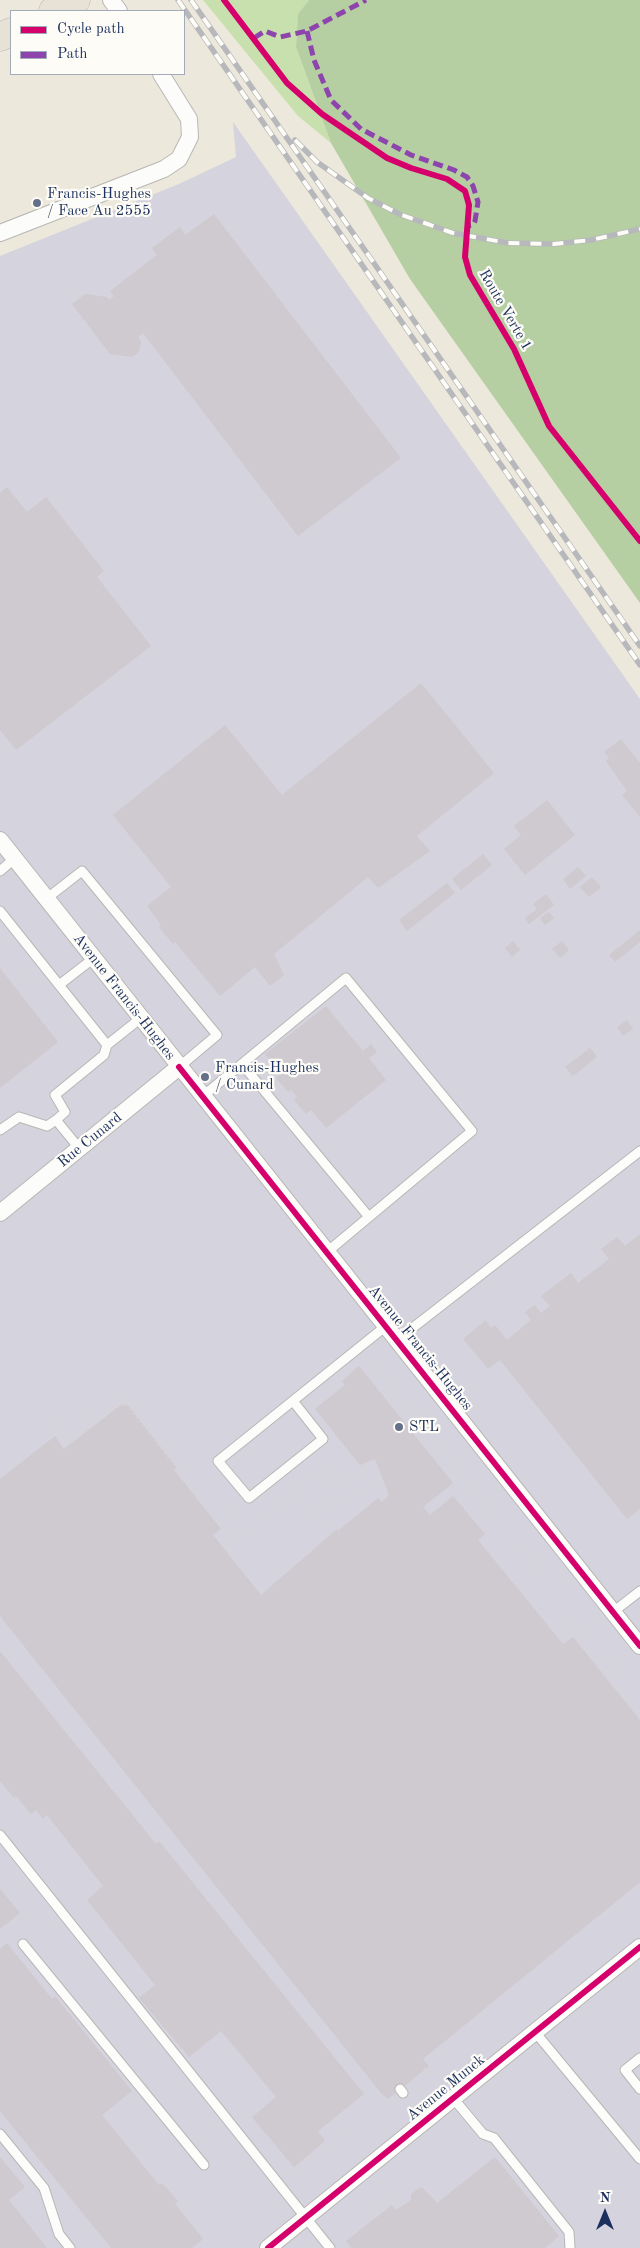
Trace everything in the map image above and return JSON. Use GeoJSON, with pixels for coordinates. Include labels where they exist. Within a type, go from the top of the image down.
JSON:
{"type":"FeatureCollection","features":[{"type":"Feature","properties":{"kind":"highway"},"geometry":{"type":"LineString","coordinates":[[55,10],[76,0]]}},
{"type":"Feature","properties":{"kind":"street"},"geometry":{"type":"LineString","coordinates":[[0,233],[162,170],[179,159],[186,149],[190,137],[189,119],[162,75]]}},
{"type":"Feature","properties":{"kind":"street","name":"Avenue Francis-Hughes"},"geometry":{"type":"LineString","coordinates":[[0,840],[179,1068],[398,1340],[613,1612],[635,1650]]}},
{"type":"Feature","properties":{"kind":"street","name":"Rue Cunard"},"geometry":{"type":"LineString","coordinates":[[1,1211],[179,1068]]}},
{"type":"Feature","properties":{"kind":"street","name":"Avenue Munck"},"geometry":{"type":"LineString","coordinates":[[268,2248],[640,1947]]}},
{"type":"Feature","properties":{"kind":"lane"},"geometry":{"type":"LineString","coordinates":[[0,871],[14,859]]}},
{"type":"Feature","properties":{"kind":"lane"},"geometry":{"type":"LineString","coordinates":[[46,898],[82,871],[217,1035],[179,1068]]}},
{"type":"Feature","properties":{"kind":"lane"},"geometry":{"type":"LineString","coordinates":[[0,911],[107,1045]]}},
{"type":"Feature","properties":{"kind":"lane"},"geometry":{"type":"LineString","coordinates":[[59,985],[94,958]]}},
{"type":"Feature","properties":{"kind":"lane"},"geometry":{"type":"LineString","coordinates":[[203,1096],[346,978],[472,1131],[327,1252]]}},
{"type":"Feature","properties":{"kind":"lane"},"geometry":{"type":"LineString","coordinates":[[0,1130],[19,1117],[47,1126],[56,1120],[65,1112],[55,1095],[104,1055],[107,1045],[141,1018]]}},
{"type":"Feature","properties":{"kind":"lane"},"geometry":{"type":"LineString","coordinates":[[242,1064],[369,1216]]}},
{"type":"Feature","properties":{"kind":"lane"},"geometry":{"type":"LineString","coordinates":[[56,1120],[79,1148]]}},
{"type":"Feature","properties":{"kind":"lane"},"geometry":{"type":"LineString","coordinates":[[398,1340],[640,1151]]}},
{"type":"Feature","properties":{"kind":"lane"},"geometry":{"type":"LineString","coordinates":[[293,1401],[323,1439],[249,1498],[218,1461],[386,1326]]}},
{"type":"Feature","properties":{"kind":"lane"},"geometry":{"type":"LineString","coordinates":[[613,1612],[640,1591]]}},
{"type":"Feature","properties":{"kind":"lane"},"geometry":{"type":"LineString","coordinates":[[0,1835],[330,2248]]}},
{"type":"Feature","properties":{"kind":"lane"},"geometry":{"type":"LineString","coordinates":[[23,1944],[204,2165]]}},
{"type":"Feature","properties":{"kind":"lane"},"geometry":{"type":"LineString","coordinates":[[535,2032],[640,2159]]}},
{"type":"Feature","properties":{"kind":"lane"},"geometry":{"type":"LineString","coordinates":[[640,2058],[625,2070],[640,2089]]}},
{"type":"Feature","properties":{"kind":"lane"},"geometry":{"type":"LineString","coordinates":[[453,2098],[483,2134],[494,2138],[569,2232],[570,2248]]}},
{"type":"Feature","properties":{"kind":"lane"},"geometry":{"type":"LineString","coordinates":[[0,2134],[44,2188],[59,2234],[70,2248]]}},
{"type":"Feature","properties":{"kind":"path"},"geometry":{"type":"LineString","coordinates":[[67,289],[76,301]]}},
{"type":"Feature","properties":{"kind":"path"},"geometry":{"type":"LineString","coordinates":[[12,984],[34,969]]}},
{"type":"Feature","properties":{"kind":"path"},"geometry":{"type":"LineString","coordinates":[[274,1085],[277,1082],[288,1097]]}},
{"type":"Feature","properties":{"kind":"path"},"geometry":{"type":"LineString","coordinates":[[284,1100],[294,1093]]}},
{"type":"Feature","properties":{"kind":"path"},"geometry":{"type":"LineString","coordinates":[[359,1364],[364,1359],[377,1368],[501,1524]]}},
{"type":"Feature","properties":{"kind":"path"},"geometry":{"type":"LineString","coordinates":[[64,1448],[130,1394]]}},
{"type":"Feature","properties":{"kind":"path"},"geometry":{"type":"LineString","coordinates":[[123,1400],[233,1540]]}},
{"type":"Feature","properties":{"kind":"path"},"geometry":{"type":"LineString","coordinates":[[405,1422],[432,1407]]}},
{"type":"Feature","properties":{"kind":"path"},"geometry":{"type":"LineString","coordinates":[[84,1411],[94,1423]]}},
{"type":"Feature","properties":{"kind":"path"},"geometry":{"type":"LineString","coordinates":[[48,1417],[68,1444]]}},
{"type":"Feature","properties":{"kind":"path"},"geometry":{"type":"LineString","coordinates":[[331,1432],[362,1473],[365,1472],[371,1491],[329,1505],[324,1486],[362,1473]]}},
{"type":"Feature","properties":{"kind":"path"},"geometry":{"type":"LineString","coordinates":[[160,1446],[168,1440]]}},
{"type":"Feature","properties":{"kind":"path"},"geometry":{"type":"LineString","coordinates":[[224,1548],[346,1451]]}},
{"type":"Feature","properties":{"kind":"path"},"geometry":{"type":"LineString","coordinates":[[359,1468],[376,1462]]}},
{"type":"Feature","properties":{"kind":"path"},"geometry":{"type":"LineString","coordinates":[[322,1470],[333,1483]]}},
{"type":"Feature","properties":{"kind":"path"},"geometry":{"type":"LineString","coordinates":[[295,1492],[330,1535]]}},
{"type":"Feature","properties":{"kind":"path"},"geometry":{"type":"LineString","coordinates":[[307,1507],[328,1501]]}},
{"type":"Feature","properties":{"kind":"path"},"geometry":{"type":"LineString","coordinates":[[221,1525],[234,1514],[241,1503]]}},
{"type":"Feature","properties":{"kind":"path"},"geometry":{"type":"LineString","coordinates":[[518,1543],[547,1579]]}},
{"type":"Feature","properties":{"kind":"path"},"geometry":{"type":"LineString","coordinates":[[553,1605],[605,1673],[634,1707],[640,1710]]}},
{"type":"Feature","properties":{"kind":"path"},"geometry":{"type":"LineString","coordinates":[[578,1622],[586,1631],[582,1642]]}},
{"type":"Feature","properties":{"kind":"path"},"geometry":{"type":"LineString","coordinates":[[605,1673],[635,1650]]}},
{"type":"Feature","properties":{"kind":"path"},"geometry":{"type":"LineString","coordinates":[[424,2069],[428,2074]]}},
{"type":"Feature","properties":{"kind":"path"},"geometry":{"type":"LineString","coordinates":[[296,2169],[354,2123]]}},
{"type":"Feature","properties":{"kind":"path"},"geometry":{"type":"LineString","coordinates":[[374,2218],[369,2212],[397,2191]]}},
{"type":"Feature","properties":{"kind":"shaded area"},"geometry":{"type":"Polygon","coordinates":[[[233,122],[640,699],[640,2248],[0,2248],[0,256],[179,184],[236,157],[233,122]]]}},
{"type":"Feature","properties":{"kind":"green space"},"geometry":{"type":"Polygon","coordinates":[[[203,0],[309,0],[298,14],[296,47],[331,143],[298,116],[203,0]]]}},
{"type":"Feature","properties":{"kind":"green space"},"geometry":{"type":"Polygon","coordinates":[[[309,0],[640,0],[640,603],[410,279],[331,143],[296,47],[298,14],[309,0]]]}},
{"type":"Feature","properties":{"kind":"building"},"geometry":{"type":"Polygon","coordinates":[[[214,214],[401,458],[298,536],[143,333],[138,337],[141,341],[139,352],[132,357],[110,354],[72,304],[85,294],[107,297],[109,300],[114,296],[110,291],[157,255],[152,248],[180,227],[185,235],[214,214]]]}},
{"type":"Feature","properties":{"kind":"building"},"geometry":{"type":"Polygon","coordinates":[[[7,487],[27,512],[46,497],[104,571],[97,577],[151,646],[16,750],[0,730],[0,493],[7,487]]]}},
{"type":"Feature","properties":{"kind":"building"},"geometry":{"type":"Polygon","coordinates":[[[421,683],[494,773],[417,836],[430,851],[378,888],[368,877],[274,954],[284,975],[270,986],[255,967],[220,996],[175,942],[173,944],[159,927],[161,925],[147,906],[171,887],[113,815],[225,725],[282,795],[421,683]]]}},
{"type":"Feature","properties":{"kind":"building"},"geometry":{"type":"Polygon","coordinates":[[[621,739],[640,763],[640,817],[622,795],[627,791],[606,761],[609,758],[604,752],[621,739]]]}},
{"type":"Feature","properties":{"kind":"building"},"geometry":{"type":"Polygon","coordinates":[[[547,800],[575,835],[525,875],[504,849],[521,835],[514,826],[547,800]]]}},
{"type":"Feature","properties":{"kind":"building"},"geometry":{"type":"Polygon","coordinates":[[[483,854],[492,865],[461,890],[452,879],[483,854]]]}},
{"type":"Feature","properties":{"kind":"building"},"geometry":{"type":"Polygon","coordinates":[[[578,867],[586,876],[570,889],[563,879],[578,867]]]}},
{"type":"Feature","properties":{"kind":"building"},"geometry":{"type":"Polygon","coordinates":[[[592,877],[601,887],[589,897],[580,887],[592,877]]]}},
{"type":"Feature","properties":{"kind":"building"},"geometry":{"type":"Polygon","coordinates":[[[447,883],[455,893],[407,931],[399,920],[447,883]]]}},
{"type":"Feature","properties":{"kind":"building"},"geometry":{"type":"Polygon","coordinates":[[[546,894],[554,905],[529,924],[525,918],[537,909],[533,904],[546,894]]]}},
{"type":"Feature","properties":{"kind":"building"},"geometry":{"type":"Polygon","coordinates":[[[549,912],[554,918],[545,925],[540,918],[549,912]]]}},
{"type":"Feature","properties":{"kind":"building"},"geometry":{"type":"Polygon","coordinates":[[[640,930],[640,942],[615,962],[609,955],[640,930]]]}},
{"type":"Feature","properties":{"kind":"building"},"geometry":{"type":"Polygon","coordinates":[[[513,941],[520,950],[512,957],[505,948],[513,941]]]}},
{"type":"Feature","properties":{"kind":"building"},"geometry":{"type":"Polygon","coordinates":[[[562,941],[569,950],[560,958],[552,949],[562,941]]]}},
{"type":"Feature","properties":{"kind":"building"},"geometry":{"type":"Polygon","coordinates":[[[0,968],[58,1042],[0,1088],[0,968]]]}},
{"type":"Feature","properties":{"kind":"building"},"geometry":{"type":"Polygon","coordinates":[[[326,1006],[363,1051],[371,1044],[377,1052],[369,1058],[386,1080],[326,1128],[311,1110],[306,1114],[294,1100],[297,1097],[291,1090],[288,1092],[276,1078],[281,1074],[265,1054],[326,1006]]]}},
{"type":"Feature","properties":{"kind":"building"},"geometry":{"type":"Polygon","coordinates":[[[627,1020],[633,1029],[623,1036],[617,1027],[627,1020]]]}},
{"type":"Feature","properties":{"kind":"building"},"geometry":{"type":"Polygon","coordinates":[[[590,1048],[597,1057],[573,1076],[565,1067],[590,1048]]]}},
{"type":"Feature","properties":{"kind":"building"},"geometry":{"type":"Polygon","coordinates":[[[640,1234],[640,1509],[627,1519],[500,1360],[488,1369],[463,1339],[486,1320],[491,1328],[495,1325],[507,1340],[531,1320],[525,1312],[535,1305],[541,1313],[550,1306],[541,1296],[571,1273],[578,1283],[609,1259],[601,1249],[617,1237],[625,1246],[640,1234]]]}},
{"type":"Feature","properties":{"kind":"building"},"geometry":{"type":"Polygon","coordinates":[[[359,1366],[453,1483],[423,1507],[430,1515],[453,1496],[485,1534],[478,1540],[563,1644],[573,1637],[640,1720],[640,1882],[423,2059],[429,2066],[388,2099],[381,2093],[0,1616],[0,1479],[55,1436],[64,1449],[122,1404],[123,1406],[127,1404],[177,1468],[174,1470],[221,1529],[213,1535],[261,1595],[337,1529],[338,1531],[378,1498],[382,1502],[389,1495],[375,1459],[360,1465],[315,1409],[345,1385],[342,1381],[359,1366]]]}},
{"type":"Feature","properties":{"kind":"building"},"geometry":{"type":"Polygon","coordinates":[[[0,1651],[156,1844],[159,1841],[364,2094],[318,2131],[325,2141],[294,2167],[252,2117],[276,2097],[221,2031],[189,2057],[139,1998],[155,1985],[87,1900],[103,1886],[47,1815],[43,1819],[36,1810],[31,1814],[0,1781],[0,1651]]]}},
{"type":"Feature","properties":{"kind":"building"},"geometry":{"type":"Polygon","coordinates":[[[0,1889],[20,1913],[0,1929],[0,1889]]]}},
{"type":"Feature","properties":{"kind":"building"},"geometry":{"type":"Polygon","coordinates":[[[7,1943],[52,1999],[55,1996],[132,2091],[102,2115],[159,2185],[162,2183],[178,2201],[175,2204],[203,2239],[192,2248],[111,2248],[0,2111],[0,1949],[7,1943]]]}},
{"type":"Feature","properties":{"kind":"building"},"geometry":{"type":"Polygon","coordinates":[[[0,2157],[25,2187],[9,2200],[47,2248],[0,2248],[0,2157]]]}},
{"type":"Feature","properties":{"kind":"building"},"geometry":{"type":"Polygon","coordinates":[[[495,2157],[559,2236],[545,2248],[352,2248],[346,2241],[392,2205],[396,2210],[411,2200],[411,2194],[419,2188],[423,2188],[437,2203],[495,2157]]]}},
{"type":"Feature","properties":{"kind":"railway"},"geometry":{"type":"LineString","coordinates":[[178,0],[185,10]]}},
{"type":"Feature","properties":{"kind":"railway"},"geometry":{"type":"LineString","coordinates":[[191,0],[640,646]]}},
{"type":"Feature","properties":{"kind":"railway"},"geometry":{"type":"LineString","coordinates":[[185,10],[640,665]]}},
{"type":"Feature","properties":{"kind":"railway"},"geometry":{"type":"LineString","coordinates":[[295,140],[317,162],[368,198],[399,214],[453,233],[508,243],[554,244],[591,240],[640,229]]}},
{"type":"Feature","properties":{"kind":"marked path"},"geometry":{"type":"LineString","coordinates":[[254,38],[265,31],[280,37],[307,31],[366,0]]}},
{"type":"Feature","properties":{"kind":"marked path"},"geometry":{"type":"LineString","coordinates":[[307,31],[314,60],[331,100],[361,129],[411,155],[454,170],[467,177],[473,186],[478,202],[475,221],[473,225],[467,226]]}},
{"type":"Feature","properties":{"kind":"cycle path","name":"Route Verte 1"},"geometry":{"type":"LineString","coordinates":[[224,0],[287,83],[322,114],[387,158],[411,168],[447,179],[465,191],[469,205],[465,257],[470,275],[514,349],[549,426],[640,541]]}},
{"type":"Feature","properties":{"kind":"cycle path"},"geometry":{"type":"LineString","coordinates":[[179,1067],[640,1646]]}},
{"type":"Feature","properties":{"kind":"cycle path"},"geometry":{"type":"LineString","coordinates":[[268,2248],[640,1947]]}},
{"type":"Feature","properties":{"kind":"place","name":"Francis-Hughes / Face Au 2555"},"geometry":{"type":"Point","coordinates":[37,203]}},
{"type":"Feature","properties":{"kind":"place","name":"Francis-Hughes / Cunard"},"geometry":{"type":"Point","coordinates":[205,1077]}},
{"type":"Feature","properties":{"kind":"place","name":"STL"},"geometry":{"type":"Point","coordinates":[399,1427]}}]}
